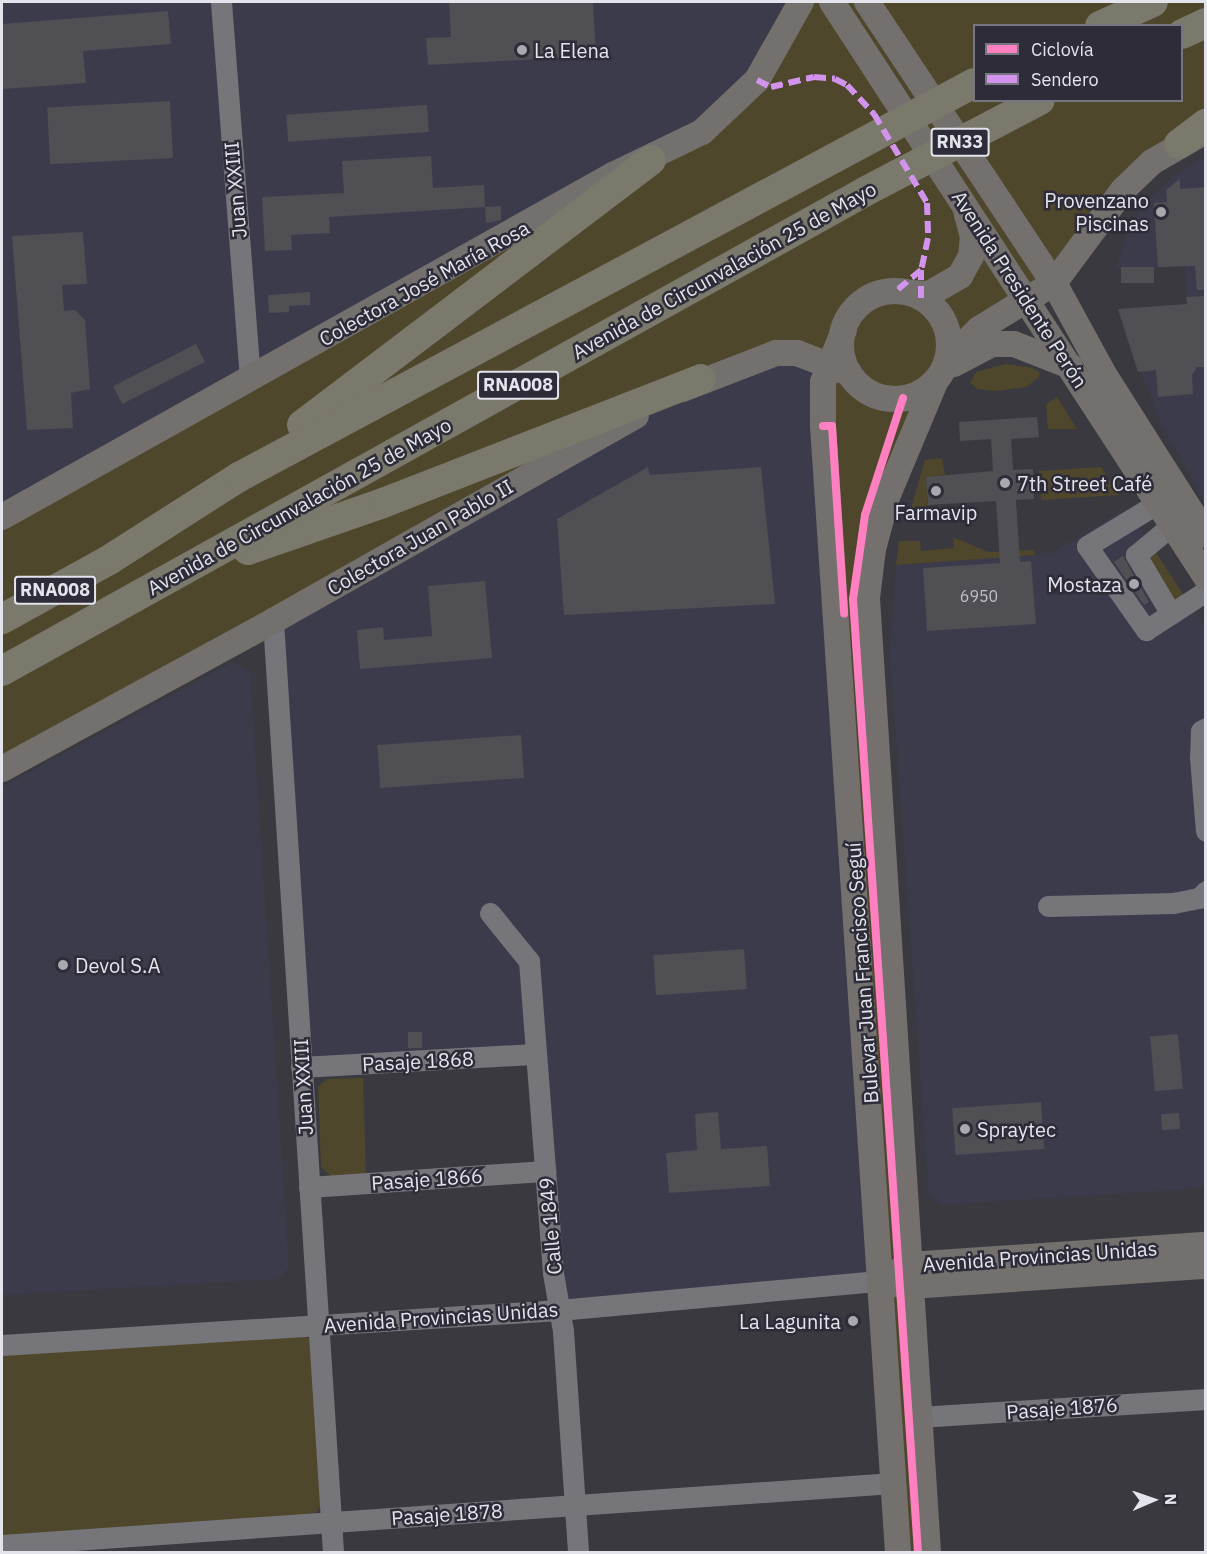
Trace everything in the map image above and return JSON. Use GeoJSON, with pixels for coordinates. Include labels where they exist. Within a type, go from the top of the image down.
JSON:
{"type":"FeatureCollection","features":[{"type":"Feature","properties":{"kind":"highway"},"geometry":{"type":"LineString","coordinates":[[1104,24],[1153,2]]}},
{"type":"Feature","properties":{"kind":"highway"},"geometry":{"type":"LineString","coordinates":[[1183,34],[1206,23]]}},
{"type":"Feature","properties":{"kind":"highway","name":"RNA008"},"geometry":{"type":"LineString","coordinates":[[2,619],[109,560],[239,477],[851,147],[973,84]]}},
{"type":"Feature","properties":{"kind":"highway","name":"Avenida de Circunvalación 25 de Mayo"},"geometry":{"type":"LineString","coordinates":[[2,670],[866,190],[1028,106]]}},
{"type":"Feature","properties":{"kind":"highway"},"geometry":{"type":"LineString","coordinates":[[1179,144],[1206,124]]}},
{"type":"Feature","properties":{"kind":"highway"},"geometry":{"type":"LineString","coordinates":[[239,477],[651,160]]}},
{"type":"Feature","properties":{"kind":"highway","name":"RNA008"},"geometry":{"type":"LineString","coordinates":[[168,578],[383,503],[701,380]]}},
{"type":"Feature","properties":{"kind":"main road","name":"Colectora José María Rosa"},"geometry":{"type":"LineString","coordinates":[[2,517],[613,175],[651,160],[702,132],[733,106],[757,80],[801,2]]}},
{"type":"Feature","properties":{"kind":"main road","name":"Avenida Presidente Perón"},"geometry":{"type":"LineString","coordinates":[[832,2],[1028,300],[1206,577]]}},
{"type":"Feature","properties":{"kind":"main road","name":"Avenida Presidente Perón"},"geometry":{"type":"LineString","coordinates":[[867,2],[1054,283],[1105,375],[1206,534]]}},
{"type":"Feature","properties":{"kind":"main road"},"geometry":{"type":"LineString","coordinates":[[838,368],[867,391],[891,399],[915,395],[942,371],[979,329],[1054,283],[1078,255],[1123,190],[1179,144],[1206,131]]}},
{"type":"Feature","properties":{"kind":"main road"},"geometry":{"type":"LineString","coordinates":[[910,293],[929,294],[960,276],[971,256],[974,237],[963,202]]}},
{"type":"Feature","properties":{"kind":"main road","name":"Bulevar Juan Francisco Seguí"},"geometry":{"type":"LineString","coordinates":[[897,1552],[823,426],[823,381],[838,368],[844,330],[854,312],[869,298],[889,292],[910,293]]}},
{"type":"Feature","properties":{"kind":"main road"},"geometry":{"type":"LineString","coordinates":[[910,293],[931,305],[945,324],[942,371]]}},
{"type":"Feature","properties":{"kind":"main road"},"geometry":{"type":"LineString","coordinates":[[942,371],[992,344],[1032,349],[1070,366]]}},
{"type":"Feature","properties":{"kind":"main road","name":"Colectora Juan Pablo II"},"geometry":{"type":"LineString","coordinates":[[2,769],[273,621],[701,380],[776,353],[797,353],[838,368]]}},
{"type":"Feature","properties":{"kind":"main road","name":"Bulevar Juan Francisco Seguí"},"geometry":{"type":"LineString","coordinates":[[928,1552],[867,598],[873,549],[887,497],[942,371]]}},
{"type":"Feature","properties":{"kind":"main road","name":"Avenida Provincias Unidas"},"geometry":{"type":"LineString","coordinates":[[879,1281],[1206,1245]]}},
{"type":"Feature","properties":{"kind":"main road","name":"Avenida Provincias Unidas"},"geometry":{"type":"LineString","coordinates":[[909,1276],[1206,1266]]}},
{"type":"Feature","properties":{"kind":"street","name":"Juan XXIII"},"geometry":{"type":"LineString","coordinates":[[221,2],[250,378]]}},
{"type":"Feature","properties":{"kind":"street"},"geometry":{"type":"LineString","coordinates":[[1158,503],[1087,546],[1146,630],[1206,591]]}},
{"type":"Feature","properties":{"kind":"street"},"geometry":{"type":"LineString","coordinates":[[1171,614],[1136,555],[1172,525]]}},
{"type":"Feature","properties":{"kind":"street","name":"Juan XXIII"},"geometry":{"type":"LineString","coordinates":[[273,621],[333,1552]]}},
{"type":"Feature","properties":{"kind":"street"},"geometry":{"type":"LineString","coordinates":[[1206,728],[1201,731],[1200,757],[1206,831]]}},
{"type":"Feature","properties":{"kind":"street"},"geometry":{"type":"LineString","coordinates":[[1048,906],[1173,903],[1199,898],[1206,891]]}},
{"type":"Feature","properties":{"kind":"street","name":"Calle 1849"},"geometry":{"type":"LineString","coordinates":[[490,913],[529,961],[578,1552]]}},
{"type":"Feature","properties":{"kind":"street","name":"Pasaje 1868"},"geometry":{"type":"LineString","coordinates":[[301,1067],[536,1054]]}},
{"type":"Feature","properties":{"kind":"street","name":"Pasaje 1866"},"geometry":{"type":"LineString","coordinates":[[309,1187],[545,1171]]}},
{"type":"Feature","properties":{"kind":"street","name":"Avenida Provincias Unidas"},"geometry":{"type":"LineString","coordinates":[[2,1346],[559,1310],[879,1281]]}},
{"type":"Feature","properties":{"kind":"street","name":"Pasaje 1876"},"geometry":{"type":"LineString","coordinates":[[919,1417],[1206,1399]]}},
{"type":"Feature","properties":{"kind":"street","name":"Pasaje 1878"},"geometry":{"type":"LineString","coordinates":[[2,1545],[893,1483]]}},
{"type":"Feature","properties":{"kind":"shaded area"},"geometry":{"type":"Polygon","coordinates":[[[2,2],[801,2],[733,107],[2,517],[2,2]]]}},
{"type":"Feature","properties":{"kind":"shaded area"},"geometry":{"type":"Polygon","coordinates":[[[801,2],[1205,2],[1205,131],[1179,144],[1078,255],[947,361],[873,549],[928,1552],[898,1552],[823,382],[797,353],[701,379],[2,769],[2,517],[702,132],[801,2]]]}},
{"type":"Feature","properties":{"kind":"shaded area"},"geometry":{"type":"Polygon","coordinates":[[[1205,157],[1205,503],[1159,419],[1118,309],[1187,304],[1185,267],[1115,269],[1130,227],[1150,198],[1179,172],[1205,157]]]}},
{"type":"Feature","properties":{"kind":"shaded area"},"geometry":{"type":"Polygon","coordinates":[[[776,353],[827,363],[879,1281],[559,1310],[536,1054],[301,1067],[273,621],[701,379],[776,353]]]}},
{"type":"Feature","properties":{"kind":"shaded area"},"geometry":{"type":"Polygon","coordinates":[[[1005,364],[1033,368],[1040,373],[1038,378],[1026,387],[997,391],[978,389],[970,383],[976,372],[1005,364]]]}},
{"type":"Feature","properties":{"kind":"shaded area"},"geometry":{"type":"Polygon","coordinates":[[[1057,397],[1077,429],[1048,429],[1046,404],[1057,397]]]}},
{"type":"Feature","properties":{"kind":"shaded area"},"geometry":{"type":"Polygon","coordinates":[[[942,458],[945,475],[926,477],[928,517],[904,519],[909,515],[925,460],[942,458]]]}},
{"type":"Feature","properties":{"kind":"shaded area"},"geometry":{"type":"Polygon","coordinates":[[[1101,467],[1119,495],[1041,500],[1039,471],[1101,467]]]}},
{"type":"Feature","properties":{"kind":"shaded area"},"geometry":{"type":"Polygon","coordinates":[[[1127,508],[1205,628],[1205,1188],[942,1205],[929,1195],[890,655],[896,565],[1050,554],[1127,508]]]}},
{"type":"Feature","properties":{"kind":"shaded area"},"geometry":{"type":"Polygon","coordinates":[[[953,537],[988,552],[1034,550],[1035,555],[896,565],[899,541],[920,541],[921,551],[954,548],[953,537]]]}},
{"type":"Feature","properties":{"kind":"shaded area"},"geometry":{"type":"Polygon","coordinates":[[[1153,548],[1185,597],[1173,605],[1141,556],[1153,548]]]}},
{"type":"Feature","properties":{"kind":"shaded area"},"geometry":{"type":"Polygon","coordinates":[[[233,662],[250,672],[289,1267],[278,1279],[2,1295],[2,787],[233,662]]]}},
{"type":"Feature","properties":{"kind":"shaded area"},"geometry":{"type":"Polygon","coordinates":[[[363,1078],[366,1176],[333,1178],[321,1167],[318,1087],[327,1079],[363,1078]]]}},
{"type":"Feature","properties":{"kind":"shaded area"},"geometry":{"type":"Polygon","coordinates":[[[302,1333],[310,1340],[322,1504],[317,1512],[308,1516],[2,1538],[2,1354],[302,1333]]]}},
{"type":"Feature","properties":{"kind":"building"},"geometry":{"type":"Polygon","coordinates":[[[449,2],[593,2],[596,56],[428,65],[426,38],[451,37],[449,2]]]}},
{"type":"Feature","properties":{"kind":"building"},"geometry":{"type":"Polygon","coordinates":[[[168,11],[171,44],[83,51],[86,83],[2,89],[2,24],[168,11]]]}},
{"type":"Feature","properties":{"kind":"building"},"geometry":{"type":"Polygon","coordinates":[[[170,101],[173,158],[50,164],[47,107],[170,101]]]}},
{"type":"Feature","properties":{"kind":"building"},"geometry":{"type":"Polygon","coordinates":[[[427,105],[429,132],[288,142],[286,115],[427,105]]]}},
{"type":"Feature","properties":{"kind":"building"},"geometry":{"type":"Polygon","coordinates":[[[431,156],[433,188],[484,185],[485,207],[329,217],[330,233],[291,235],[292,250],[265,251],[262,197],[344,193],[342,161],[431,156]]]}},
{"type":"Feature","properties":{"kind":"building"},"geometry":{"type":"Polygon","coordinates":[[[1180,179],[1180,189],[1206,187],[1206,290],[1197,290],[1195,266],[1158,267],[1154,203],[1167,202],[1166,190],[1180,179]]]}},
{"type":"Feature","properties":{"kind":"building"},"geometry":{"type":"Polygon","coordinates":[[[501,206],[501,220],[486,223],[485,207],[501,206]]]}},
{"type":"Feature","properties":{"kind":"building"},"geometry":{"type":"Polygon","coordinates":[[[83,232],[87,284],[62,285],[64,311],[75,310],[85,320],[90,389],[71,393],[73,428],[27,430],[12,236],[83,232]]]}},
{"type":"Feature","properties":{"kind":"building"},"geometry":{"type":"Polygon","coordinates":[[[1121,267],[1154,267],[1154,283],[1121,283],[1121,267]]]}},
{"type":"Feature","properties":{"kind":"building"},"geometry":{"type":"Polygon","coordinates":[[[310,292],[310,305],[289,306],[289,312],[269,313],[268,295],[310,292]]]}},
{"type":"Feature","properties":{"kind":"building"},"geometry":{"type":"Polygon","coordinates":[[[1206,296],[1206,367],[1197,367],[1192,375],[1193,394],[1158,397],[1156,370],[1138,372],[1118,309],[1187,304],[1186,297],[1206,296]]]}},
{"type":"Feature","properties":{"kind":"building"},"geometry":{"type":"Polygon","coordinates":[[[196,344],[205,362],[122,404],[113,386],[196,344]]]}},
{"type":"Feature","properties":{"kind":"building"},"geometry":{"type":"Polygon","coordinates":[[[1037,417],[1039,437],[1011,439],[1013,470],[1033,469],[1034,499],[1016,500],[1020,562],[1031,561],[1036,624],[927,631],[923,568],[1000,563],[996,501],[928,505],[926,477],[993,471],[991,439],[960,441],[959,422],[1037,417]]]}},
{"type":"Feature","properties":{"kind":"building"},"geometry":{"type":"Polygon","coordinates":[[[648,467],[650,475],[761,467],[775,604],[564,615],[557,519],[648,467]]]}},
{"type":"Feature","properties":{"kind":"building"},"geometry":{"type":"Polygon","coordinates":[[[1123,556],[1149,602],[1144,605],[1114,562],[1123,556]]]}},
{"type":"Feature","properties":{"kind":"building"},"geometry":{"type":"Polygon","coordinates":[[[485,581],[492,658],[360,669],[357,630],[383,627],[384,640],[432,636],[428,586],[485,581]]]}},
{"type":"Feature","properties":{"kind":"building"},"geometry":{"type":"Polygon","coordinates":[[[521,735],[524,778],[380,788],[377,745],[521,735]]]}},
{"type":"Feature","properties":{"kind":"building"},"geometry":{"type":"Polygon","coordinates":[[[744,949],[747,989],[656,995],[653,955],[744,949]]]}},
{"type":"Feature","properties":{"kind":"building"},"geometry":{"type":"Polygon","coordinates":[[[408,1032],[422,1032],[422,1048],[408,1048],[408,1032]]]}},
{"type":"Feature","properties":{"kind":"building"},"geometry":{"type":"Polygon","coordinates":[[[1178,1034],[1183,1089],[1155,1091],[1150,1036],[1178,1034]]]}},
{"type":"Feature","properties":{"kind":"building"},"geometry":{"type":"Polygon","coordinates":[[[1041,1102],[1044,1149],[955,1155],[952,1108],[1041,1102]]]}},
{"type":"Feature","properties":{"kind":"building"},"geometry":{"type":"Polygon","coordinates":[[[718,1112],[721,1149],[767,1146],[770,1186],[669,1193],[666,1153],[697,1150],[695,1114],[718,1112]]]}},
{"type":"Feature","properties":{"kind":"building"},"geometry":{"type":"Polygon","coordinates":[[[1179,1113],[1180,1129],[1162,1130],[1161,1114],[1179,1113]]]}},
{"type":"Feature","properties":{"kind":"marked path"},"geometry":{"type":"LineString","coordinates":[[757,80],[771,87],[814,77],[835,79],[847,85],[874,114],[927,203],[928,238],[921,270],[896,291]]}},
{"type":"Feature","properties":{"kind":"marked path"},"geometry":{"type":"LineString","coordinates":[[921,270],[921,298]]}},
{"type":"Feature","properties":{"kind":"cycle path"},"geometry":{"type":"LineString","coordinates":[[903,398],[865,515],[853,599],[918,1552]]}},
{"type":"Feature","properties":{"kind":"cycle path"},"geometry":{"type":"LineString","coordinates":[[823,426],[832,426],[844,614]]}},
{"type":"Feature","properties":{"kind":"place","name":"La Elena"},"geometry":{"type":"Point","coordinates":[522,50]}},
{"type":"Feature","properties":{"kind":"place","name":"Provenzano Piscinas"},"geometry":{"type":"Point","coordinates":[1161,212]}},
{"type":"Feature","properties":{"kind":"place","name":"7th Street Café"},"geometry":{"type":"Point","coordinates":[1005,483]}},
{"type":"Feature","properties":{"kind":"place","name":"Farmavip"},"geometry":{"type":"Point","coordinates":[936,491]}},
{"type":"Feature","properties":{"kind":"place","name":"Mostaza"},"geometry":{"type":"Point","coordinates":[1134,584]}},
{"type":"Feature","properties":{"kind":"place","name":"Devol S.A"},"geometry":{"type":"Point","coordinates":[63,965]}},
{"type":"Feature","properties":{"kind":"place","name":"Spraytec"},"geometry":{"type":"Point","coordinates":[965,1129]}},
{"type":"Feature","properties":{"kind":"place","name":"La Lagunita"},"geometry":{"type":"Point","coordinates":[853,1321]}}]}
